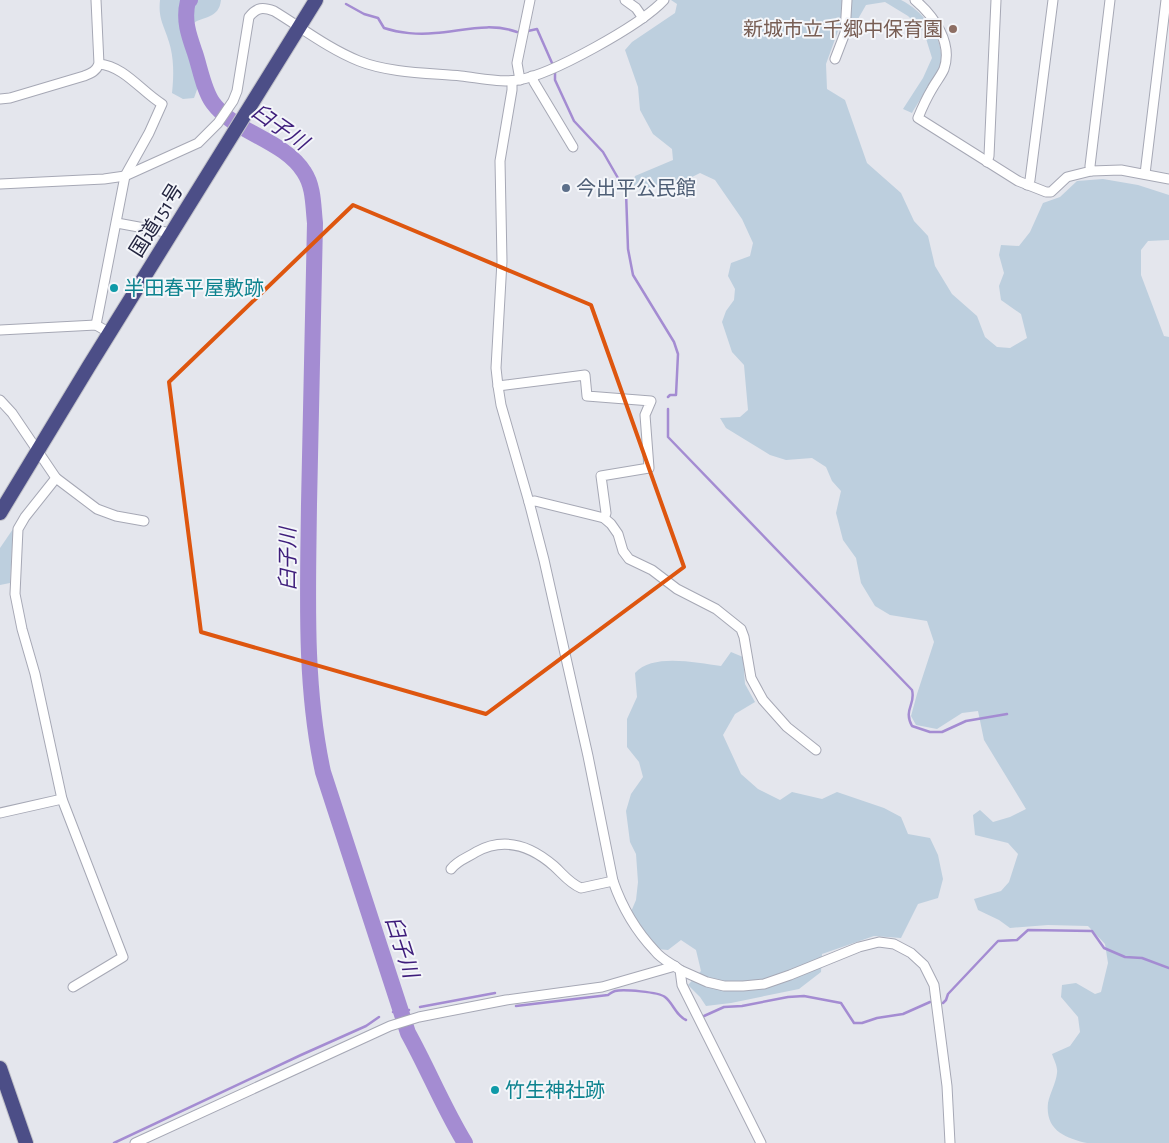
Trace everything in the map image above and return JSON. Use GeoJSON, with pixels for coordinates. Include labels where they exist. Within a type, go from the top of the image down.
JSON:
{"type":"FeatureCollection","features":[{"type":"Feature","properties":{"kind":"highway","name":"国道151号"},"geometry":{"type":"LineString","coordinates":[[0,513],[316,0]]}},
{"type":"Feature","properties":{"kind":"highway"},"geometry":{"type":"LineString","coordinates":[[0,1068],[26,1143]]}},
{"type":"Feature","properties":{"kind":"street"},"geometry":{"type":"LineString","coordinates":[[0,99],[10,98],[93,73],[100,64],[96,0]]}},
{"type":"Feature","properties":{"kind":"street"},"geometry":{"type":"LineString","coordinates":[[530,0],[500,161],[502,261],[496,368],[501,405],[529,502],[566,654],[613,881],[620,900],[632,922],[655,952],[677,968],[707,982],[724,986],[764,984],[859,947],[879,942],[894,944],[911,953],[924,965],[934,985],[947,1086],[950,1143]]}},
{"type":"Feature","properties":{"kind":"street"},"geometry":{"type":"LineString","coordinates":[[625,0],[636,8],[643,18]]}},
{"type":"Feature","properties":{"kind":"street"},"geometry":{"type":"LineString","coordinates":[[0,184],[104,180],[125,176],[198,143],[218,123],[233,101],[240,77],[249,17],[255,10],[264,7],[300,26],[339,52],[371,65],[392,69],[516,80],[532,76],[588,50],[643,18],[664,0]]}},
{"type":"Feature","properties":{"kind":"street"},"geometry":{"type":"LineString","coordinates":[[834,58],[845,33],[847,0]]}},
{"type":"Feature","properties":{"kind":"street"},"geometry":{"type":"LineString","coordinates":[[915,0],[924,8],[939,29],[944,39],[946,62],[918,118],[1018,181],[1046,192],[1051,192],[1064,179],[1091,171],[1110,170],[1169,179]]}},
{"type":"Feature","properties":{"kind":"street"},"geometry":{"type":"LineString","coordinates":[[988,162],[996,0]]}},
{"type":"Feature","properties":{"kind":"street"},"geometry":{"type":"LineString","coordinates":[[1027,185],[1030,180],[1053,0]]}},
{"type":"Feature","properties":{"kind":"street"},"geometry":{"type":"LineString","coordinates":[[1091,171],[1090,166],[1110,0]]}},
{"type":"Feature","properties":{"kind":"street"},"geometry":{"type":"LineString","coordinates":[[1146,174],[1166,0]]}},
{"type":"Feature","properties":{"kind":"street"},"geometry":{"type":"LineString","coordinates":[[96,325],[125,176],[149,133],[162,104],[149,96],[123,74],[104,64],[100,64]]}},
{"type":"Feature","properties":{"kind":"street"},"geometry":{"type":"LineString","coordinates":[[532,76],[573,147]]}},
{"type":"Feature","properties":{"kind":"street"},"geometry":{"type":"LineString","coordinates":[[117,223],[171,234]]}},
{"type":"Feature","properties":{"kind":"street"},"geometry":{"type":"LineString","coordinates":[[0,330],[96,325],[110,333]]}},
{"type":"Feature","properties":{"kind":"street"},"geometry":{"type":"LineString","coordinates":[[498,386],[585,375],[587,396],[651,401],[645,415],[649,468],[601,476],[606,513],[604,518]]}},
{"type":"Feature","properties":{"kind":"street"},"geometry":{"type":"LineString","coordinates":[[0,400],[12,413],[56,478],[97,509],[116,516],[144,521]]}},
{"type":"Feature","properties":{"kind":"street"},"geometry":{"type":"LineString","coordinates":[[56,478],[25,517],[18,529],[15,594],[22,629],[35,674],[62,798],[123,956],[73,988]]}},
{"type":"Feature","properties":{"kind":"street"},"geometry":{"type":"LineString","coordinates":[[529,502],[536,501],[604,518],[618,534],[623,552],[629,559],[652,570],[677,589],[716,609],[741,629],[751,678],[762,700],[787,727],[816,750]]}},
{"type":"Feature","properties":{"kind":"street"},"geometry":{"type":"LineString","coordinates":[[0,813],[62,798]]}},
{"type":"Feature","properties":{"kind":"street"},"geometry":{"type":"LineString","coordinates":[[451,869],[457,862],[482,849],[506,843],[514,844],[548,861],[568,880],[581,888],[613,881]]}},
{"type":"Feature","properties":{"kind":"street"},"geometry":{"type":"LineString","coordinates":[[135,1143],[394,1025],[414,1018],[506,1000],[602,987],[677,968]]}},
{"type":"Feature","properties":{"kind":"street"},"geometry":{"type":"LineString","coordinates":[[677,968],[682,985],[761,1143]]}},
{"type":"Feature","properties":{"kind":"highlighted area"},"geometry":{"type":"Polygon","coordinates":[[[353,205],[591,305],[684,567],[486,714],[201,632],[169,382],[353,205]]]}},
{"type":"Feature","properties":{"kind":"shaded area"},"geometry":{"type":"Polygon","coordinates":[[[160,0],[221,0],[220,6],[214,14],[194,23],[184,32],[199,84],[194,98],[183,99],[172,93],[172,54],[161,17],[160,0]]]}},
{"type":"Feature","properties":{"kind":"shaded area"},"geometry":{"type":"Polygon","coordinates":[[[671,0],[901,0],[924,18],[939,43],[941,62],[912,113],[903,109],[923,78],[932,58],[924,32],[908,16],[885,2],[866,5],[854,26],[838,31],[826,64],[827,89],[845,100],[867,163],[901,193],[914,221],[928,236],[935,266],[952,294],[977,316],[985,337],[997,347],[1010,348],[1027,338],[1021,314],[1001,300],[999,286],[1004,273],[999,255],[1001,245],[1019,246],[1030,232],[1043,203],[1060,197],[1077,181],[1103,179],[1138,185],[1169,195],[1169,240],[1148,241],[1141,250],[1141,275],[1164,336],[1169,337],[1169,1143],[1087,1143],[1064,1135],[1053,1126],[1048,1112],[1048,1103],[1057,1073],[1052,1054],[1070,1046],[1080,1032],[1078,1017],[1061,997],[1062,985],[1076,983],[1095,994],[1101,992],[1108,963],[1105,944],[1088,926],[1048,925],[1010,928],[999,920],[978,910],[974,899],[1001,891],[1009,882],[1018,854],[1008,843],[975,835],[973,815],[980,810],[993,822],[1010,817],[1026,809],[984,740],[978,711],[962,713],[937,729],[916,725],[911,716],[934,642],[927,621],[890,615],[875,606],[861,583],[856,558],[843,540],[836,513],[841,491],[832,481],[826,467],[812,458],[786,460],[770,455],[726,428],[720,418],[740,417],[748,410],[744,365],[732,352],[722,322],[726,311],[734,300],[735,289],[728,276],[731,263],[750,256],[753,243],[742,219],[715,180],[700,173],[684,181],[641,191],[632,184],[635,176],[673,160],[672,149],[653,134],[640,110],[638,87],[625,50],[632,42],[675,13],[677,4],[671,0]]]}},
{"type":"Feature","properties":{"kind":"shaded area"},"geometry":{"type":"Polygon","coordinates":[[[13,529],[10,583],[0,585],[0,548],[13,529]]]}},
{"type":"Feature","properties":{"kind":"shaded area"},"geometry":{"type":"Polygon","coordinates":[[[731,652],[743,657],[745,684],[755,702],[735,714],[723,735],[741,774],[758,789],[780,800],[792,792],[822,799],[837,792],[884,808],[901,817],[908,834],[930,838],[938,855],[943,879],[938,898],[918,904],[901,938],[874,936],[822,954],[821,972],[799,989],[731,1003],[706,1006],[688,985],[701,971],[696,950],[681,940],[668,950],[657,949],[630,914],[636,900],[638,882],[636,854],[630,842],[626,811],[631,794],[643,777],[639,762],[627,747],[627,719],[637,697],[635,673],[643,667],[664,661],[721,666],[731,652]]]}},
{"type":"Feature","properties":{"kind":"waterway","name":"臼子川"},"geometry":{"type":"LineString","coordinates":[[190,0],[188,1],[186,15],[187,28],[205,86],[213,103],[234,122],[272,144],[295,161],[304,172],[311,190],[315,223],[308,639],[317,739],[323,772],[408,1033],[465,1143]]}},
{"type":"Feature","properties":{"kind":"waterway"},"geometry":{"type":"LineString","coordinates":[[346,4],[364,14],[378,18],[384,28],[403,32],[429,34],[486,27],[517,32]]}},
{"type":"Feature","properties":{"kind":"waterway"},"geometry":{"type":"LineString","coordinates":[[528,31],[537,29],[552,63]]}},
{"type":"Feature","properties":{"kind":"waterway"},"geometry":{"type":"LineString","coordinates":[[555,71],[555,80],[574,121],[603,152],[626,192],[628,249],[633,275],[674,342],[678,354],[676,395],[668,397]]}},
{"type":"Feature","properties":{"kind":"waterway"},"geometry":{"type":"LineString","coordinates":[[668,409],[668,437],[912,690],[913,695],[909,711],[912,726],[930,732],[942,732],[966,721],[1007,714]]}},
{"type":"Feature","properties":{"kind":"waterway"},"geometry":{"type":"LineString","coordinates":[[943,1003],[948,994],[998,941],[1017,940],[1028,930],[1092,931],[1104,948],[1125,957],[1142,958],[1169,968]]}},
{"type":"Feature","properties":{"kind":"waterway"},"geometry":{"type":"LineString","coordinates":[[516,1006],[608,995],[619,990],[633,991],[665,997],[679,1015],[686,1020]]}},
{"type":"Feature","properties":{"kind":"waterway"},"geometry":{"type":"LineString","coordinates":[[420,1007],[495,993]]}},
{"type":"Feature","properties":{"kind":"waterway"},"geometry":{"type":"LineString","coordinates":[[704,1016],[724,1007],[804,996],[841,1003],[854,1023],[862,1023],[877,1018],[903,1014],[930,1002]]}},
{"type":"Feature","properties":{"kind":"waterway","name":"臼子川"},"geometry":{"type":"LineString","coordinates":[[393,1012],[409,1010]]}},
{"type":"Feature","properties":{"kind":"waterway"},"geometry":{"type":"LineString","coordinates":[[114,1143],[366,1026],[379,1017]]}},
{"type":"Feature","properties":{"kind":"place","name":"新城市立千郷中保育園"},"geometry":{"type":"Point","coordinates":[953,29]}},
{"type":"Feature","properties":{"kind":"place","name":"今出平公民館"},"geometry":{"type":"Point","coordinates":[566,188]}},
{"type":"Feature","properties":{"kind":"place","name":"半田春平屋敷跡"},"geometry":{"type":"Point","coordinates":[114,288]}},
{"type":"Feature","properties":{"kind":"place","name":"竹生神社跡"},"geometry":{"type":"Point","coordinates":[495,1090]}}]}
